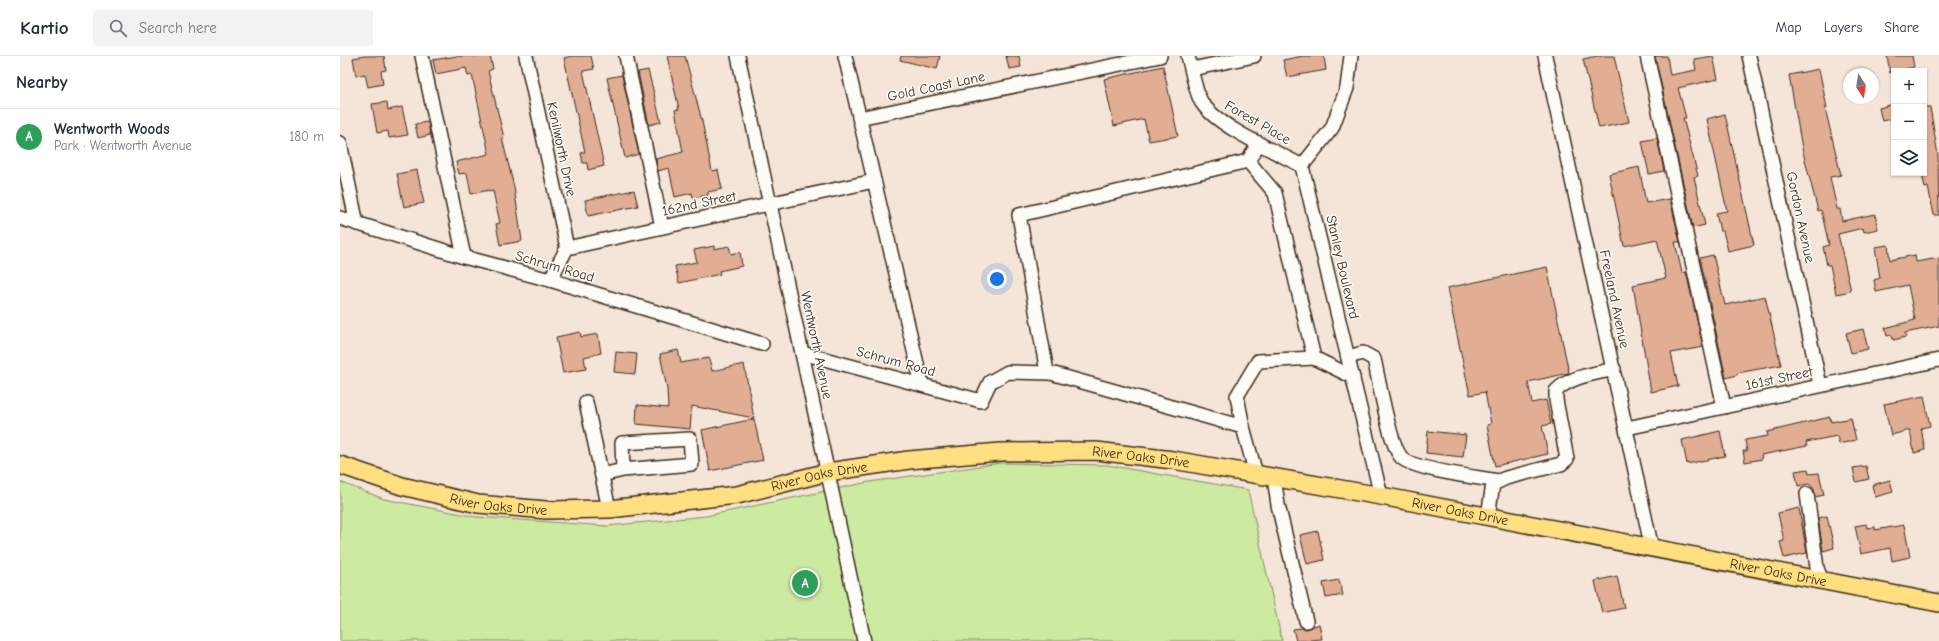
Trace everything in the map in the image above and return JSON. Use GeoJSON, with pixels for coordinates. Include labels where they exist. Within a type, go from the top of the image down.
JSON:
{"type":"FeatureCollection","features":[{"type":"Feature","properties":{"kind":"main road","name":"River Oaks Drive"},"geometry":{"type":"LineString","coordinates":[[340,465],[402,486],[478,504],[546,510],[609,509],[737,495],[828,472],[909,460],[1000,452],[1096,451],[1173,460],[1381,496],[1939,603]]}},
{"type":"Feature","properties":{"kind":"street"},"geometry":{"type":"LineString","coordinates":[[422,56],[464,257]]}},
{"type":"Feature","properties":{"kind":"street","name":"Kenilworth Drive"},"geometry":{"type":"LineString","coordinates":[[526,56],[567,248]]}},
{"type":"Feature","properties":{"kind":"street"},"geometry":{"type":"LineString","coordinates":[[626,56],[662,227]]}},
{"type":"Feature","properties":{"kind":"street","name":"Wentworth Avenue"},"geometry":{"type":"LineString","coordinates":[[738,56],[864,641]]}},
{"type":"Feature","properties":{"kind":"street"},"geometry":{"type":"LineString","coordinates":[[845,56],[922,385]]}},
{"type":"Feature","properties":{"kind":"street","name":"Gold Coast Lane"},"geometry":{"type":"LineString","coordinates":[[859,118],[1160,56]]}},
{"type":"Feature","properties":{"kind":"street","name":"Forest Place"},"geometry":{"type":"LineString","coordinates":[[1188,56],[1201,102],[1215,116],[1302,166]]}},
{"type":"Feature","properties":{"kind":"street"},"geometry":{"type":"LineString","coordinates":[[1192,69],[1254,56]]}},
{"type":"Feature","properties":{"kind":"street"},"geometry":{"type":"LineString","coordinates":[[1302,166],[1332,128],[1347,88],[1351,56]]}},
{"type":"Feature","properties":{"kind":"street","name":"Freeland Avenue"},"geometry":{"type":"LineString","coordinates":[[1545,56],[1627,428],[1652,549]]}},
{"type":"Feature","properties":{"kind":"street"},"geometry":{"type":"LineString","coordinates":[[1647,56],[1724,407]]}},
{"type":"Feature","properties":{"kind":"street","name":"Gordon Avenue"},"geometry":{"type":"LineString","coordinates":[[1749,56],[1820,386]]}},
{"type":"Feature","properties":{"kind":"street"},"geometry":{"type":"LineString","coordinates":[[1243,427],[1049,373],[1019,215],[1248,161],[1259,142]]}},
{"type":"Feature","properties":{"kind":"street"},"geometry":{"type":"LineString","coordinates":[[340,144],[357,224]]}},
{"type":"Feature","properties":{"kind":"street"},"geometry":{"type":"LineString","coordinates":[[1248,161],[1275,193],[1314,358]]}},
{"type":"Feature","properties":{"kind":"street","name":"Stanley Boulevard"},"geometry":{"type":"LineString","coordinates":[[1302,166],[1381,496]]}},
{"type":"Feature","properties":{"kind":"street","name":"162nd Street"},"geometry":{"type":"LineString","coordinates":[[567,248],[874,181]]}},
{"type":"Feature","properties":{"kind":"street","name":"Schrum Road"},"geometry":{"type":"LineString","coordinates":[[340,218],[464,257],[550,280],[762,344]]}},
{"type":"Feature","properties":{"kind":"street"},"geometry":{"type":"LineString","coordinates":[[550,280],[567,248]]}},
{"type":"Feature","properties":{"kind":"street","name":"Schrum Road"},"geometry":{"type":"LineString","coordinates":[[802,353],[981,401],[990,382],[1008,372],[1049,373]]}},
{"type":"Feature","properties":{"kind":"street"},"geometry":{"type":"LineString","coordinates":[[1348,357],[1363,354],[1374,359],[1394,444],[1401,458],[1418,466],[1499,481]]}},
{"type":"Feature","properties":{"kind":"street"},"geometry":{"type":"LineString","coordinates":[[1256,474],[1236,396],[1258,361],[1314,358],[1353,377]]}},
{"type":"Feature","properties":{"kind":"street","name":"161st Street"},"geometry":{"type":"LineString","coordinates":[[1627,428],[1939,360]]}},
{"type":"Feature","properties":{"kind":"street"},"geometry":{"type":"LineString","coordinates":[[1488,516],[1493,484],[1560,464],[1567,459],[1556,400],[1556,391],[1563,384],[1573,380],[1614,369]]}},
{"type":"Feature","properties":{"kind":"street"},"geometry":{"type":"LineString","coordinates":[[586,402],[609,509]]}},
{"type":"Feature","properties":{"kind":"street"},"geometry":{"type":"LineString","coordinates":[[602,475],[623,470],[692,464],[690,439],[622,443],[623,470]]}},
{"type":"Feature","properties":{"kind":"street"},"geometry":{"type":"LineString","coordinates":[[1274,477],[1278,505],[1306,621]]}},
{"type":"Feature","properties":{"kind":"street"},"geometry":{"type":"LineString","coordinates":[[1807,494],[1817,568],[1822,581]]}},
{"type":"Feature","properties":{"kind":"green space"},"geometry":{"type":"Polygon","coordinates":[[[1001,463],[1107,465],[1248,490],[1282,641],[340,641],[340,482],[384,499],[477,517],[607,526],[706,516],[869,482],[1001,463]]]}},
{"type":"Feature","properties":{"kind":"building"},"geometry":{"type":"Polygon","coordinates":[[[365,56],[384,56],[386,70],[381,71],[383,84],[368,87],[365,74],[356,76],[353,58],[365,56]]]}},
{"type":"Feature","properties":{"kind":"building"},"geometry":{"type":"Polygon","coordinates":[[[457,56],[490,56],[493,69],[488,71],[514,187],[522,241],[500,245],[496,224],[500,223],[493,191],[489,192],[489,190],[471,194],[467,173],[459,174],[456,162],[489,154],[472,75],[468,76],[466,68],[436,74],[433,60],[457,56]]]}},
{"type":"Feature","properties":{"kind":"building"},"geometry":{"type":"Polygon","coordinates":[[[572,56],[591,56],[594,69],[583,71],[604,166],[588,170],[587,163],[583,163],[581,153],[585,152],[564,58],[572,56]]]}},
{"type":"Feature","properties":{"kind":"building"},"geometry":{"type":"Polygon","coordinates":[[[667,56],[685,56],[702,121],[712,171],[718,170],[722,189],[708,192],[708,195],[693,198],[692,193],[675,197],[669,168],[658,171],[656,159],[683,152],[675,110],[679,109],[667,56]]]}},
{"type":"Feature","properties":{"kind":"building"},"geometry":{"type":"Polygon","coordinates":[[[901,56],[940,56],[937,69],[900,60],[901,56]]]}},
{"type":"Feature","properties":{"kind":"building"},"geometry":{"type":"Polygon","coordinates":[[[1006,56],[1019,56],[1021,67],[1009,69],[1006,56]]]}},
{"type":"Feature","properties":{"kind":"building"},"geometry":{"type":"Polygon","coordinates":[[[1303,56],[1324,56],[1326,70],[1287,77],[1283,60],[1303,56]]]}},
{"type":"Feature","properties":{"kind":"building"},"geometry":{"type":"Polygon","coordinates":[[[1597,56],[1614,56],[1629,122],[1599,128],[1583,59],[1597,56]]]}},
{"type":"Feature","properties":{"kind":"building"},"geometry":{"type":"Polygon","coordinates":[[[1655,56],[1667,56],[1670,75],[1696,70],[1694,59],[1713,56],[1718,79],[1678,88],[1686,118],[1683,118],[1698,176],[1694,177],[1705,225],[1693,228],[1655,56]]]}},
{"type":"Feature","properties":{"kind":"building"},"geometry":{"type":"Polygon","coordinates":[[[1887,56],[1912,56],[1914,67],[1891,68],[1890,73],[1887,56]]]}},
{"type":"Feature","properties":{"kind":"building"},"geometry":{"type":"Polygon","coordinates":[[[1163,66],[1178,136],[1149,141],[1144,119],[1114,126],[1104,79],[1163,66]]]}},
{"type":"Feature","properties":{"kind":"building"},"geometry":{"type":"Polygon","coordinates":[[[1819,69],[1827,108],[1825,108],[1841,175],[1830,177],[1837,209],[1840,209],[1842,221],[1875,214],[1878,229],[1864,232],[1863,228],[1838,234],[1851,291],[1836,294],[1830,265],[1827,265],[1823,247],[1829,245],[1821,210],[1818,211],[1802,148],[1789,75],[1819,69]]]}},
{"type":"Feature","properties":{"kind":"building"},"geometry":{"type":"Polygon","coordinates":[[[648,70],[661,122],[649,125],[638,72],[648,70]]]}},
{"type":"Feature","properties":{"kind":"building"},"geometry":{"type":"Polygon","coordinates":[[[622,75],[639,154],[625,158],[607,78],[622,75]]]}},
{"type":"Feature","properties":{"kind":"building"},"geometry":{"type":"Polygon","coordinates":[[[387,102],[388,110],[402,107],[408,135],[389,138],[388,131],[377,133],[372,104],[387,102]]]}},
{"type":"Feature","properties":{"kind":"building"},"geometry":{"type":"Polygon","coordinates":[[[1891,105],[1891,119],[1882,121],[1879,108],[1891,105]]]}},
{"type":"Feature","properties":{"kind":"building"},"geometry":{"type":"Polygon","coordinates":[[[1927,107],[1930,107],[1938,155],[1939,215],[1934,215],[1928,187],[1925,188],[1923,176],[1927,176],[1927,107]]]}},
{"type":"Feature","properties":{"kind":"building"},"geometry":{"type":"Polygon","coordinates":[[[1725,114],[1754,245],[1728,251],[1723,231],[1720,231],[1716,213],[1727,211],[1707,119],[1725,114]]]}},
{"type":"Feature","properties":{"kind":"building"},"geometry":{"type":"Polygon","coordinates":[[[428,122],[430,135],[418,138],[415,124],[428,122]]]}},
{"type":"Feature","properties":{"kind":"building"},"geometry":{"type":"Polygon","coordinates":[[[1657,138],[1664,171],[1649,174],[1642,141],[1657,138]]]}},
{"type":"Feature","properties":{"kind":"building"},"geometry":{"type":"Polygon","coordinates":[[[1639,167],[1646,203],[1670,199],[1680,242],[1675,242],[1682,273],[1686,272],[1703,347],[1671,353],[1678,386],[1651,392],[1633,285],[1666,278],[1657,239],[1624,246],[1609,174],[1639,167]]]}},
{"type":"Feature","properties":{"kind":"building"},"geometry":{"type":"Polygon","coordinates":[[[417,170],[424,203],[404,207],[397,174],[417,170]]]}},
{"type":"Feature","properties":{"kind":"building"},"geometry":{"type":"Polygon","coordinates":[[[634,190],[638,206],[588,216],[585,200],[634,190]]]}},
{"type":"Feature","properties":{"kind":"building"},"geometry":{"type":"Polygon","coordinates":[[[1888,245],[1890,260],[1915,255],[1916,262],[1939,258],[1939,326],[1905,333],[1906,337],[1893,340],[1892,335],[1887,336],[1885,328],[1915,320],[1908,285],[1876,292],[1874,280],[1880,278],[1875,247],[1888,245]]]}},
{"type":"Feature","properties":{"kind":"building"},"geometry":{"type":"Polygon","coordinates":[[[714,246],[714,249],[729,246],[731,254],[740,252],[742,266],[719,271],[720,274],[679,283],[675,266],[697,262],[694,250],[714,246]]]}},
{"type":"Feature","properties":{"kind":"building"},"geometry":{"type":"Polygon","coordinates":[[[1713,255],[1725,305],[1765,296],[1781,365],[1737,373],[1737,375],[1726,378],[1700,258],[1713,255]]]}},
{"type":"Feature","properties":{"kind":"building"},"geometry":{"type":"Polygon","coordinates":[[[1547,267],[1569,373],[1528,382],[1532,403],[1546,400],[1551,424],[1542,426],[1548,454],[1495,466],[1487,425],[1491,424],[1485,392],[1470,395],[1447,288],[1547,267]]]}},
{"type":"Feature","properties":{"kind":"building"},"geometry":{"type":"Polygon","coordinates":[[[1863,329],[1868,349],[1851,353],[1846,333],[1863,329]]]}},
{"type":"Feature","properties":{"kind":"building"},"geometry":{"type":"Polygon","coordinates":[[[580,332],[581,337],[598,334],[601,353],[584,357],[586,369],[563,373],[556,337],[580,332]]]}},
{"type":"Feature","properties":{"kind":"building"},"geometry":{"type":"Polygon","coordinates":[[[678,350],[681,363],[709,358],[712,371],[744,364],[754,418],[692,406],[690,429],[636,424],[637,405],[668,408],[667,389],[660,354],[678,350]]]}},
{"type":"Feature","properties":{"kind":"building"},"geometry":{"type":"Polygon","coordinates":[[[616,352],[637,354],[635,374],[614,372],[616,352]]]}},
{"type":"Feature","properties":{"kind":"building"},"geometry":{"type":"Polygon","coordinates":[[[1924,396],[1930,426],[1921,428],[1925,450],[1914,453],[1910,430],[1891,435],[1884,404],[1924,396]]]}},
{"type":"Feature","properties":{"kind":"building"},"geometry":{"type":"Polygon","coordinates":[[[1830,417],[1831,422],[1851,418],[1856,440],[1839,444],[1837,436],[1806,442],[1807,446],[1761,455],[1762,459],[1745,462],[1743,451],[1747,451],[1745,440],[1768,436],[1767,432],[1830,417]]]}},
{"type":"Feature","properties":{"kind":"building"},"geometry":{"type":"Polygon","coordinates":[[[754,419],[763,460],[710,471],[702,430],[754,419]]]}},
{"type":"Feature","properties":{"kind":"building"},"geometry":{"type":"Polygon","coordinates":[[[1428,431],[1466,435],[1463,457],[1426,453],[1428,431]]]}},
{"type":"Feature","properties":{"kind":"building"},"geometry":{"type":"Polygon","coordinates":[[[1720,431],[1725,456],[1687,464],[1682,440],[1720,431]]]}},
{"type":"Feature","properties":{"kind":"building"},"geometry":{"type":"Polygon","coordinates":[[[1866,466],[1869,479],[1856,482],[1853,468],[1866,466]]]}},
{"type":"Feature","properties":{"kind":"building"},"geometry":{"type":"Polygon","coordinates":[[[1808,469],[1809,474],[1819,473],[1824,495],[1815,497],[1814,489],[1809,484],[1798,486],[1795,471],[1808,469]]]}},
{"type":"Feature","properties":{"kind":"building"},"geometry":{"type":"Polygon","coordinates":[[[1890,480],[1893,492],[1875,497],[1872,485],[1890,480]]]}},
{"type":"Feature","properties":{"kind":"building"},"geometry":{"type":"Polygon","coordinates":[[[1799,508],[1807,553],[1784,558],[1780,542],[1784,541],[1778,513],[1799,508]]]}},
{"type":"Feature","properties":{"kind":"building"},"geometry":{"type":"Polygon","coordinates":[[[1827,516],[1834,548],[1823,551],[1818,518],[1827,516]]]}},
{"type":"Feature","properties":{"kind":"building"},"geometry":{"type":"Polygon","coordinates":[[[1866,524],[1867,528],[1875,527],[1875,530],[1904,525],[1910,557],[1892,561],[1890,548],[1861,554],[1855,526],[1866,524]]]}},
{"type":"Feature","properties":{"kind":"building"},"geometry":{"type":"Polygon","coordinates":[[[1318,531],[1324,560],[1307,564],[1300,535],[1318,531]]]}},
{"type":"Feature","properties":{"kind":"building"},"geometry":{"type":"Polygon","coordinates":[[[1617,576],[1624,608],[1602,613],[1595,581],[1617,576]]]}},
{"type":"Feature","properties":{"kind":"building"},"geometry":{"type":"Polygon","coordinates":[[[1339,580],[1343,595],[1326,598],[1323,583],[1339,580]]]}},
{"type":"Feature","properties":{"kind":"building"},"geometry":{"type":"Polygon","coordinates":[[[1319,624],[1322,639],[1296,641],[1293,629],[1307,629],[1319,624]]]}},
{"type":"Feature","properties":{"kind":"place","name":"Wentworth Woods"},"geometry":{"type":"Point","coordinates":[805,583]}}]}
